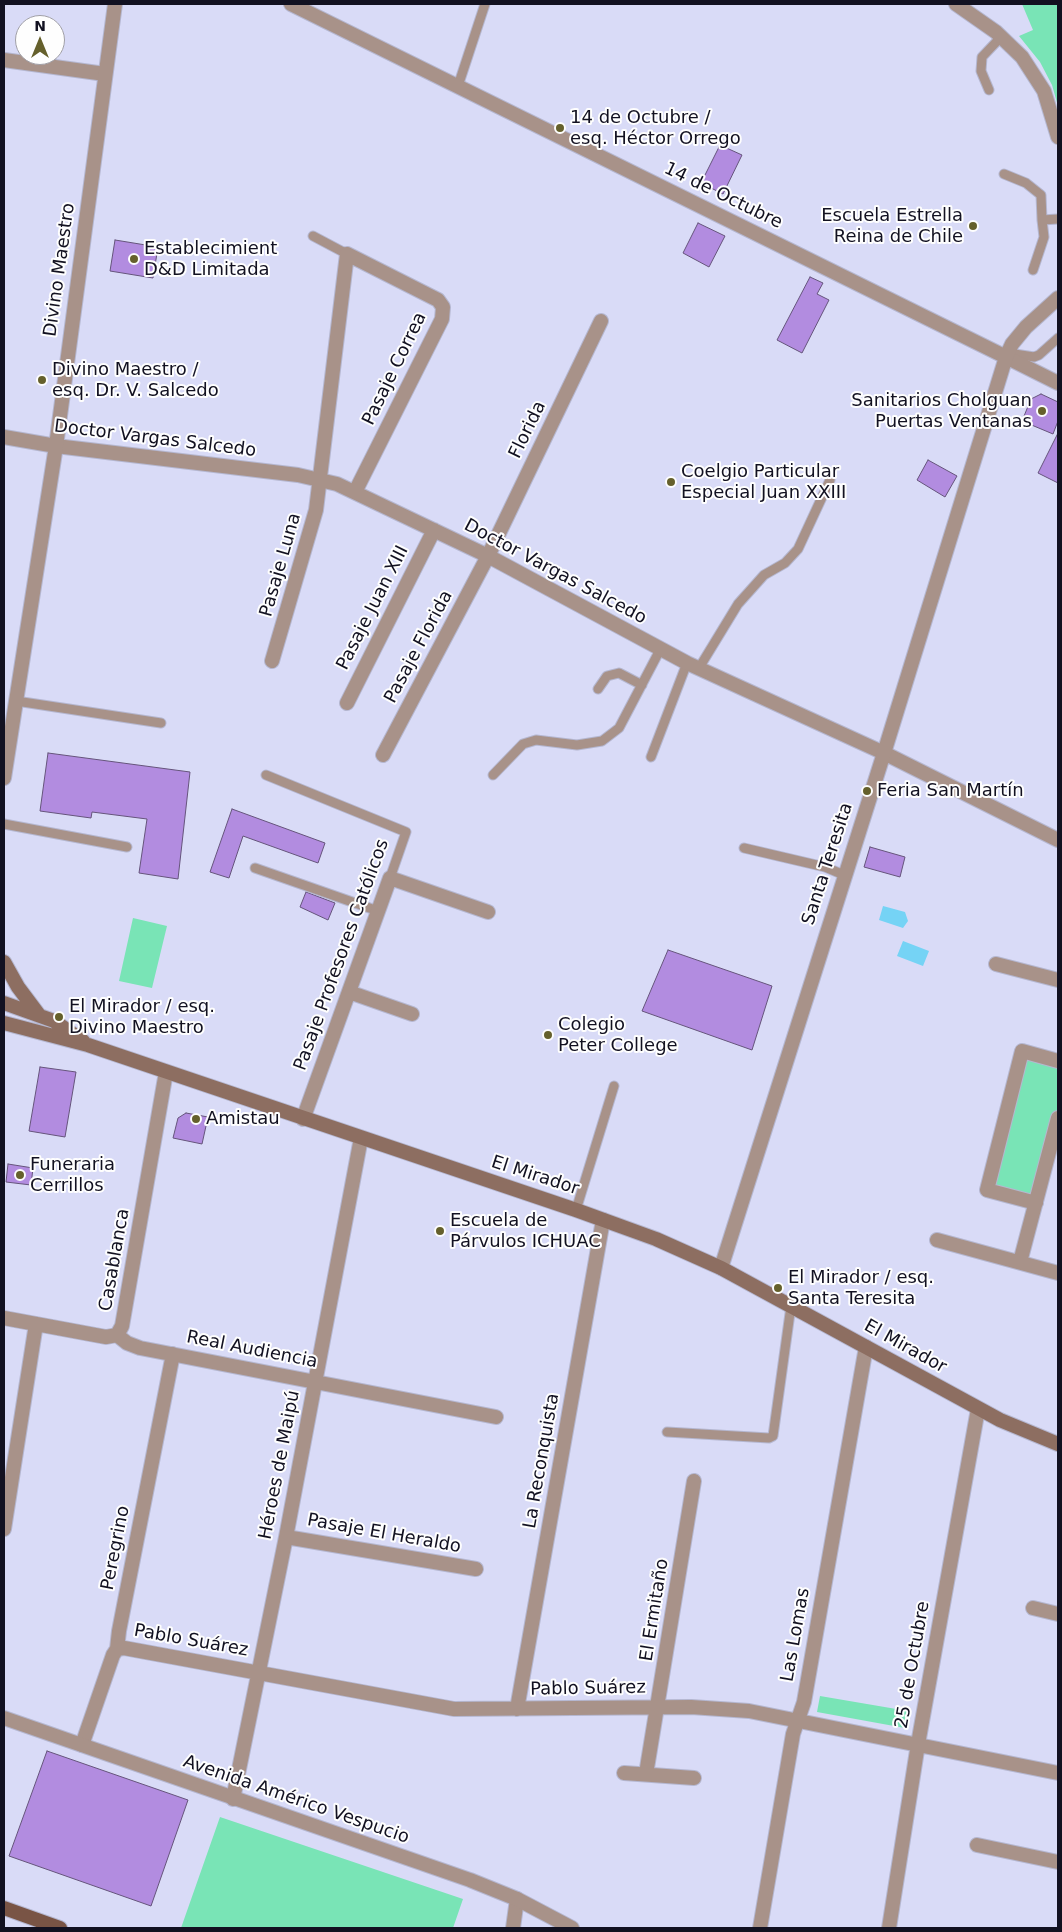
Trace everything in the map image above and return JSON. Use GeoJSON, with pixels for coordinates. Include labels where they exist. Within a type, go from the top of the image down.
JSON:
{"type":"FeatureCollection","features":[{"type":"Feature","properties":{"kind":"main road"},"geometry":{"type":"LineString","coordinates":[[4,962],[18,987],[40,1015]]}},
{"type":"Feature","properties":{"kind":"main road","name":"El Mirador"},"geometry":{"type":"LineString","coordinates":[[4,1004],[40,1015],[67,1029],[88,1045]]}},
{"type":"Feature","properties":{"kind":"main road","name":"El Mirador"},"geometry":{"type":"LineString","coordinates":[[4,1023],[88,1045],[576,1210],[656,1239],[720,1268],[978,1409],[1022,1431],[1058,1444]]}},
{"type":"Feature","properties":{"kind":"main road"},"geometry":{"type":"LineString","coordinates":[[4,1908],[60,1928]]}},
{"type":"Feature","properties":{"kind":"street","name":"Divino Maestro"},"geometry":{"type":"LineString","coordinates":[[4,778],[56,446],[115,4]]}},
{"type":"Feature","properties":{"kind":"street","name":"14 de Octubre"},"geometry":{"type":"LineString","coordinates":[[291,4],[1007,355],[1058,383]]}},
{"type":"Feature","properties":{"kind":"street"},"geometry":{"type":"LineString","coordinates":[[956,4],[1001,37],[1022,57],[1044,91],[1058,137]]}},
{"type":"Feature","properties":{"kind":"street"},"geometry":{"type":"LineString","coordinates":[[4,60],[105,74]]}},
{"type":"Feature","properties":{"kind":"street"},"geometry":{"type":"LineString","coordinates":[[318,479],[348,254]]}},
{"type":"Feature","properties":{"kind":"street","name":"Pasaje Correa"},"geometry":{"type":"LineString","coordinates":[[348,254],[438,300],[443,307],[442,319],[355,492]]}},
{"type":"Feature","properties":{"kind":"street","name":"Santa Teresita"},"geometry":{"type":"LineString","coordinates":[[720,1268],[884,753],[1007,355],[1026,327],[1058,298]]}},
{"type":"Feature","properties":{"kind":"street","name":"Florida"},"geometry":{"type":"LineString","coordinates":[[488,556],[601,321]]}},
{"type":"Feature","properties":{"kind":"street","name":"Doctor Vargas Salcedo"},"geometry":{"type":"LineString","coordinates":[[4,437],[56,446],[318,479],[355,492],[488,556],[693,665],[884,753],[1058,840]]}},
{"type":"Feature","properties":{"kind":"street","name":"Pasaje Luna"},"geometry":{"type":"LineString","coordinates":[[272,661],[316,510],[318,479]]}},
{"type":"Feature","properties":{"kind":"street","name":"Pasaje Juan XIII"},"geometry":{"type":"LineString","coordinates":[[346,703],[434,530]]}},
{"type":"Feature","properties":{"kind":"street","name":"Pasaje Florida"},"geometry":{"type":"LineString","coordinates":[[383,755],[488,556]]}},
{"type":"Feature","properties":{"kind":"street"},"geometry":{"type":"LineString","coordinates":[[390,878],[488,912]]}},
{"type":"Feature","properties":{"kind":"street","name":"Pasaje Profesores Católicos"},"geometry":{"type":"LineString","coordinates":[[303,1119],[390,878]]}},
{"type":"Feature","properties":{"kind":"street"},"geometry":{"type":"LineString","coordinates":[[996,964],[1058,980]]}},
{"type":"Feature","properties":{"kind":"street"},"geometry":{"type":"LineString","coordinates":[[349,992],[412,1014]]}},
{"type":"Feature","properties":{"kind":"street"},"geometry":{"type":"LineString","coordinates":[[1036,1203],[987,1190],[1022,1051],[1058,1060]]}},
{"type":"Feature","properties":{"kind":"street","name":"Casablanca"},"geometry":{"type":"LineString","coordinates":[[117,1335],[122,1326],[166,1072]]}},
{"type":"Feature","properties":{"kind":"street"},"geometry":{"type":"LineString","coordinates":[[1020,1262],[1056,1134],[1058,1118]]}},
{"type":"Feature","properties":{"kind":"street","name":"Héroes de Maipú"},"geometry":{"type":"LineString","coordinates":[[233,1799],[260,1672],[361,1138]]}},
{"type":"Feature","properties":{"kind":"street","name":"La Reconquista"},"geometry":{"type":"LineString","coordinates":[[517,1709],[603,1220]]}},
{"type":"Feature","properties":{"kind":"street"},"geometry":{"type":"LineString","coordinates":[[937,1240],[1058,1273]]}},
{"type":"Feature","properties":{"kind":"street","name":"Real Audiencia"},"geometry":{"type":"LineString","coordinates":[[4,1318],[106,1337],[117,1335],[134,1346],[496,1417]]}},
{"type":"Feature","properties":{"kind":"street"},"geometry":{"type":"LineString","coordinates":[[4,1529],[36,1324]]}},
{"type":"Feature","properties":{"kind":"street","name":"Las Lomas"},"geometry":{"type":"LineString","coordinates":[[760,1928],[793,1734],[804,1702],[866,1347]]}},
{"type":"Feature","properties":{"kind":"street","name":"Peregrino"},"geometry":{"type":"LineString","coordinates":[[82,1745],[113,1655],[117,1649],[118,1631],[173,1354]]}},
{"type":"Feature","properties":{"kind":"street","name":"25 de Octubre"},"geometry":{"type":"LineString","coordinates":[[889,1928],[918,1744],[978,1409]]}},
{"type":"Feature","properties":{"kind":"street","name":"El Ermitaño"},"geometry":{"type":"LineString","coordinates":[[646,1774],[694,1481]]}},
{"type":"Feature","properties":{"kind":"street","name":"Pasaje El Heraldo"},"geometry":{"type":"LineString","coordinates":[[286,1536],[476,1569]]}},
{"type":"Feature","properties":{"kind":"street"},"geometry":{"type":"LineString","coordinates":[[1033,1608],[1058,1614]]}},
{"type":"Feature","properties":{"kind":"street","name":"Pablo Suárez"},"geometry":{"type":"LineString","coordinates":[[117,1649],[124,1648],[260,1672],[438,1707],[517,1709],[724,1708],[798,1719],[1058,1773]]}},
{"type":"Feature","properties":{"kind":"street","name":"Avenida Américo Vespucio"},"geometry":{"type":"LineString","coordinates":[[4,1718],[470,1880],[517,1899],[572,1928]]}},
{"type":"Feature","properties":{"kind":"street"},"geometry":{"type":"LineString","coordinates":[[624,1773],[694,1778]]}},
{"type":"Feature","properties":{"kind":"street"},"geometry":{"type":"LineString","coordinates":[[976,1845],[1058,1862]]}},
{"type":"Feature","properties":{"kind":"street"},"geometry":{"type":"LineString","coordinates":[[512,1928],[517,1899]]}},
{"type":"Feature","properties":{"kind":"lane"},"geometry":{"type":"LineString","coordinates":[[458,86],[485,4]]}},
{"type":"Feature","properties":{"kind":"lane"},"geometry":{"type":"LineString","coordinates":[[989,90],[981,71],[982,56],[1001,37]]}},
{"type":"Feature","properties":{"kind":"lane"},"geometry":{"type":"LineString","coordinates":[[1004,174],[1026,183],[1041,195],[1044,237],[1033,270]]}},
{"type":"Feature","properties":{"kind":"lane"},"geometry":{"type":"LineString","coordinates":[[1042,220],[1058,219]]}},
{"type":"Feature","properties":{"kind":"lane","name":"Pasaje Correa"},"geometry":{"type":"LineString","coordinates":[[313,236],[348,254]]}},
{"type":"Feature","properties":{"kind":"lane"},"geometry":{"type":"LineString","coordinates":[[1007,355],[1034,356],[1046,351],[1058,338]]}},
{"type":"Feature","properties":{"kind":"lane"},"geometry":{"type":"LineString","coordinates":[[651,757],[693,665],[738,604],[764,575],[785,563],[798,549],[830,480]]}},
{"type":"Feature","properties":{"kind":"lane"},"geometry":{"type":"LineString","coordinates":[[493,775],[523,744],[536,740],[577,745],[602,741],[620,728],[660,648]]}},
{"type":"Feature","properties":{"kind":"lane"},"geometry":{"type":"LineString","coordinates":[[598,689],[607,676],[620,673],[642,685]]}},
{"type":"Feature","properties":{"kind":"lane"},"geometry":{"type":"LineString","coordinates":[[16,701],[161,722]]}},
{"type":"Feature","properties":{"kind":"lane","name":"Pasaje Profesores Católicos"},"geometry":{"type":"LineString","coordinates":[[266,775],[406,832],[390,878]]}},
{"type":"Feature","properties":{"kind":"lane"},"geometry":{"type":"LineString","coordinates":[[4,824],[127,847]]}},
{"type":"Feature","properties":{"kind":"lane"},"geometry":{"type":"LineString","coordinates":[[744,848],[825,867],[844,875]]}},
{"type":"Feature","properties":{"kind":"lane"},"geometry":{"type":"LineString","coordinates":[[254,868],[378,911]]}},
{"type":"Feature","properties":{"kind":"lane"},"geometry":{"type":"LineString","coordinates":[[576,1210],[614,1086]]}},
{"type":"Feature","properties":{"kind":"lane"},"geometry":{"type":"LineString","coordinates":[[667,1432],[769,1438],[773,1436],[791,1306]]}},
{"type":"Feature","properties":{"kind":"green space"},"geometry":{"type":"Polygon","coordinates":[[[1022,4],[1058,4],[1058,106],[1052,85],[1040,62],[1019,36],[1033,30],[1022,4]]]}},
{"type":"Feature","properties":{"kind":"green space"},"geometry":{"type":"Polygon","coordinates":[[[133,918],[167,926],[152,988],[119,981],[133,918]]]}},
{"type":"Feature","properties":{"kind":"green space"},"geometry":{"type":"Polygon","coordinates":[[[1023,1052],[1058,1062],[1058,1112],[1035,1201],[988,1190],[1023,1052]]]}},
{"type":"Feature","properties":{"kind":"green space"},"geometry":{"type":"Polygon","coordinates":[[[820,1696],[908,1711],[905,1728],[817,1712],[820,1696]]]}},
{"type":"Feature","properties":{"kind":"green space"},"geometry":{"type":"Polygon","coordinates":[[[220,1817],[463,1899],[453,1928],[181,1928],[220,1817]]]}},
{"type":"Feature","properties":{"kind":"water"},"geometry":{"type":"Polygon","coordinates":[[[883,906],[905,912],[908,921],[903,928],[879,920],[883,906]]]}},
{"type":"Feature","properties":{"kind":"water"},"geometry":{"type":"Polygon","coordinates":[[[903,941],[929,951],[923,966],[897,956],[903,941]]]}},
{"type":"Feature","properties":{"kind":"building"},"geometry":{"type":"Polygon","coordinates":[[[720,145],[742,155],[723,194],[701,183],[720,145]]]}},
{"type":"Feature","properties":{"kind":"building"},"geometry":{"type":"Polygon","coordinates":[[[698,223],[725,236],[709,267],[683,253],[698,223]]]}},
{"type":"Feature","properties":{"kind":"building","name":"Establecimient D&D Limitada"},"geometry":{"type":"Polygon","coordinates":[[[115,240],[158,247],[153,278],[110,271],[115,240]]]}},
{"type":"Feature","properties":{"kind":"building"},"geometry":{"type":"Polygon","coordinates":[[[810,277],[823,283],[817,294],[829,300],[802,353],[777,340],[810,277]]]}},
{"type":"Feature","properties":{"kind":"building","name":"Sanitarios Cholguan Puertas Ventanas"},"geometry":{"type":"Polygon","coordinates":[[[1041,394],[1058,402],[1058,421],[1053,434],[1022,421],[1031,399],[1041,394]]]}},
{"type":"Feature","properties":{"kind":"building"},"geometry":{"type":"Polygon","coordinates":[[[1058,433],[1058,483],[1038,473],[1058,433]]]}},
{"type":"Feature","properties":{"kind":"building"},"geometry":{"type":"Polygon","coordinates":[[[928,460],[957,476],[945,497],[917,480],[928,460]]]}},
{"type":"Feature","properties":{"kind":"building"},"geometry":{"type":"Polygon","coordinates":[[[48,753],[190,772],[178,879],[139,873],[147,819],[92,812],[91,818],[40,811],[48,753]]]}},
{"type":"Feature","properties":{"kind":"building"},"geometry":{"type":"Polygon","coordinates":[[[232,809],[325,843],[318,863],[243,836],[229,878],[210,872],[232,809]]]}},
{"type":"Feature","properties":{"kind":"building"},"geometry":{"type":"Polygon","coordinates":[[[870,847],[905,857],[900,877],[864,867],[870,847]]]}},
{"type":"Feature","properties":{"kind":"building"},"geometry":{"type":"Polygon","coordinates":[[[306,892],[335,903],[328,920],[300,907],[306,892]]]}},
{"type":"Feature","properties":{"kind":"building"},"geometry":{"type":"Polygon","coordinates":[[[668,950],[772,986],[752,1050],[642,1011],[668,950]]]}},
{"type":"Feature","properties":{"kind":"building"},"geometry":{"type":"Polygon","coordinates":[[[40,1067],[76,1072],[65,1137],[29,1131],[40,1067]]]}},
{"type":"Feature","properties":{"kind":"building"},"geometry":{"type":"Polygon","coordinates":[[[186,1113],[208,1117],[202,1144],[173,1138],[178,1118],[186,1113]]]}},
{"type":"Feature","properties":{"kind":"building","name":"Funeraria Cerrillos"},"geometry":{"type":"Polygon","coordinates":[[[8,1164],[33,1168],[31,1185],[6,1182],[8,1164]]]}},
{"type":"Feature","properties":{"kind":"building"},"geometry":{"type":"Polygon","coordinates":[[[47,1751],[188,1800],[151,1906],[9,1856],[47,1751]]]}},
{"type":"Feature","properties":{"kind":"place","name":"14 de Octubre / esq. Héctor Orrego"},"geometry":{"type":"Point","coordinates":[560,128]}},
{"type":"Feature","properties":{"kind":"place","name":"Escuela Estrella Reina de Chile"},"geometry":{"type":"Point","coordinates":[973,226]}},
{"type":"Feature","properties":{"kind":"place","name":"Establecimient D&D Limitada"},"geometry":{"type":"Point","coordinates":[134,259]}},
{"type":"Feature","properties":{"kind":"place","name":"Divino Maestro / esq. Dr. V. Salcedo"},"geometry":{"type":"Point","coordinates":[42,380]}},
{"type":"Feature","properties":{"kind":"place","name":"Sanitarios Cholguan Puertas Ventanas"},"geometry":{"type":"Point","coordinates":[1042,411]}},
{"type":"Feature","properties":{"kind":"place","name":"Coelgio Particular Especial Juan XXIII"},"geometry":{"type":"Point","coordinates":[671,482]}},
{"type":"Feature","properties":{"kind":"place","name":"Feria San Martín"},"geometry":{"type":"Point","coordinates":[867,791]}},
{"type":"Feature","properties":{"kind":"place","name":"El Mirador / esq. Divino Maestro"},"geometry":{"type":"Point","coordinates":[59,1017]}},
{"type":"Feature","properties":{"kind":"place","name":"Colegio Peter College"},"geometry":{"type":"Point","coordinates":[548,1035]}},
{"type":"Feature","properties":{"kind":"place","name":"Amistau"},"geometry":{"type":"Point","coordinates":[196,1119]}},
{"type":"Feature","properties":{"kind":"place","name":"Funeraria Cerrillos"},"geometry":{"type":"Point","coordinates":[20,1175]}},
{"type":"Feature","properties":{"kind":"place","name":"Escuela de Párvulos ICHUAC"},"geometry":{"type":"Point","coordinates":[440,1231]}},
{"type":"Feature","properties":{"kind":"place","name":"El Mirador / esq. Santa Teresita"},"geometry":{"type":"Point","coordinates":[778,1288]}}]}
